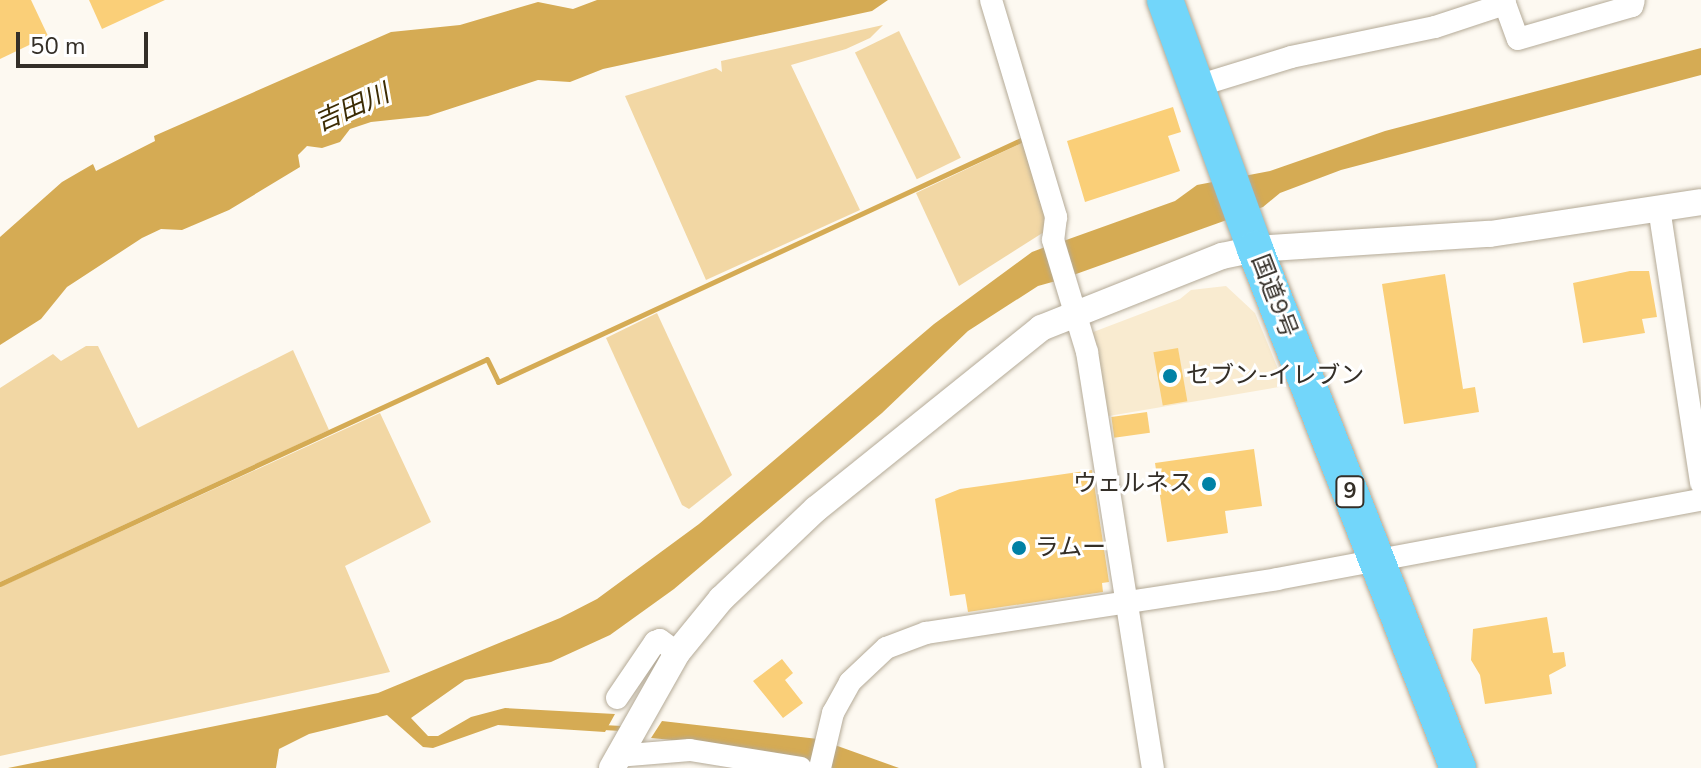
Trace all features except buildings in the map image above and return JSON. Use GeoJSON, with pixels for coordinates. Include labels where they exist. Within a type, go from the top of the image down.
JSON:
{"type":"FeatureCollection","features":[{"type":"Feature","properties":{"kind":"highway","name":"国道9号"},"geometry":{"type":"LineString","coordinates":[[1165,0],[1255,249],[1458,768]]}},
{"type":"Feature","properties":{"kind":"street"},"geometry":{"type":"LineString","coordinates":[[991,0],[1056,217],[1054,243],[1087,352],[1153,768]]}},
{"type":"Feature","properties":{"kind":"street"},"geometry":{"type":"LineString","coordinates":[[1197,86],[1291,57],[1435,27],[1505,4],[1518,39],[1632,6],[1634,0]]}},
{"type":"Feature","properties":{"kind":"street"},"geometry":{"type":"LineString","coordinates":[[618,755],[677,653],[721,599],[800,523],[1011,347],[1075,312],[1255,249],[1490,234],[1701,202]]}},
{"type":"Feature","properties":{"kind":"street"},"geometry":{"type":"LineString","coordinates":[[1659,208],[1701,483]]}},
{"type":"Feature","properties":{"kind":"street"},"geometry":{"type":"LineString","coordinates":[[618,755],[690,750],[814,767],[841,695],[859,671],[886,648],[947,629],[1126,604],[1701,500]]}},
{"type":"Feature","properties":{"kind":"street"},"geometry":{"type":"LineString","coordinates":[[617,698],[655,642],[660,640],[677,653]]}},
{"type":"Feature","properties":{"kind":"shaded area"},"geometry":{"type":"Polygon","coordinates":[[[883,25],[870,38],[846,49],[791,65],[860,210],[706,280],[625,96],[716,68],[722,72],[721,61],[883,25]]]}},
{"type":"Feature","properties":{"kind":"shaded area"},"geometry":{"type":"Polygon","coordinates":[[[899,31],[961,158],[917,179],[855,52],[899,31]]]}},
{"type":"Feature","properties":{"kind":"shaded area"},"geometry":{"type":"Polygon","coordinates":[[[1028,140],[1046,199],[1044,232],[959,286],[916,193],[1028,140]]]}},
{"type":"Feature","properties":{"kind":"shaded area"},"geometry":{"type":"Polygon","coordinates":[[[1226,286],[1255,313],[1285,386],[1103,417],[1088,334],[1180,299],[1191,290],[1226,286]]]}},
{"type":"Feature","properties":{"kind":"shaded area"},"geometry":{"type":"Polygon","coordinates":[[[657,313],[732,475],[689,509],[682,505],[606,338],[657,313]]]}},
{"type":"Feature","properties":{"kind":"shaded area"},"geometry":{"type":"Polygon","coordinates":[[[86,346],[98,346],[138,428],[293,350],[329,430],[0,582],[0,388],[53,354],[61,361],[86,346]]]}},
{"type":"Feature","properties":{"kind":"shaded area"},"geometry":{"type":"Polygon","coordinates":[[[380,413],[431,522],[345,566],[390,672],[0,756],[0,587],[380,413]]]}},
{"type":"Feature","properties":{"kind":"water","name":"吉田川"},"geometry":{"type":"Polygon","coordinates":[[[597,0],[888,0],[872,11],[603,69],[570,82],[538,80],[428,116],[371,122],[350,129],[340,142],[322,148],[307,146],[298,155],[300,167],[229,210],[182,230],[161,229],[142,238],[67,287],[41,319],[0,345],[0,237],[62,182],[93,164],[96,171],[155,141],[154,136],[391,32],[460,25],[538,2],[573,9],[597,0]]]}},
{"type":"Feature","properties":{"kind":"water"},"geometry":{"type":"Polygon","coordinates":[[[1701,48],[1701,75],[1341,170],[1280,193],[1263,207],[1065,278],[1055,244],[1175,201],[1197,185],[1270,171],[1385,131],[1701,48]]]}},
{"type":"Feature","properties":{"kind":"water"},"geometry":{"type":"Polygon","coordinates":[[[1053,244],[1063,279],[1038,286],[968,331],[882,413],[674,589],[610,635],[551,662],[465,680],[411,718],[428,736],[438,736],[471,717],[505,708],[615,714],[605,732],[498,725],[433,748],[423,747],[387,715],[309,734],[279,749],[276,768],[8,768],[378,693],[560,618],[597,599],[699,524],[934,324],[1032,252],[1053,244]]]}},
{"type":"Feature","properties":{"kind":"water"},"geometry":{"type":"Polygon","coordinates":[[[662,721],[818,739],[899,768],[833,768],[714,744],[651,738],[662,721]]]}},
{"type":"Feature","properties":{"kind":"waterway"},"geometry":{"type":"LineString","coordinates":[[0,584],[487,359],[498,382],[1025,138]]}},
{"type":"Feature","properties":{"kind":"waterway"},"geometry":{"type":"LineString","coordinates":[[603,727],[625,728]]}},
{"type":"Feature","properties":{"kind":"place","name":"セブン-イレブン"},"geometry":{"type":"Point","coordinates":[1170,376]}},
{"type":"Feature","properties":{"kind":"place","name":"ウェルネス"},"geometry":{"type":"Point","coordinates":[1209,484]}},
{"type":"Feature","properties":{"kind":"place","name":"ラムー"},"geometry":{"type":"Point","coordinates":[1019,548]}}]}
